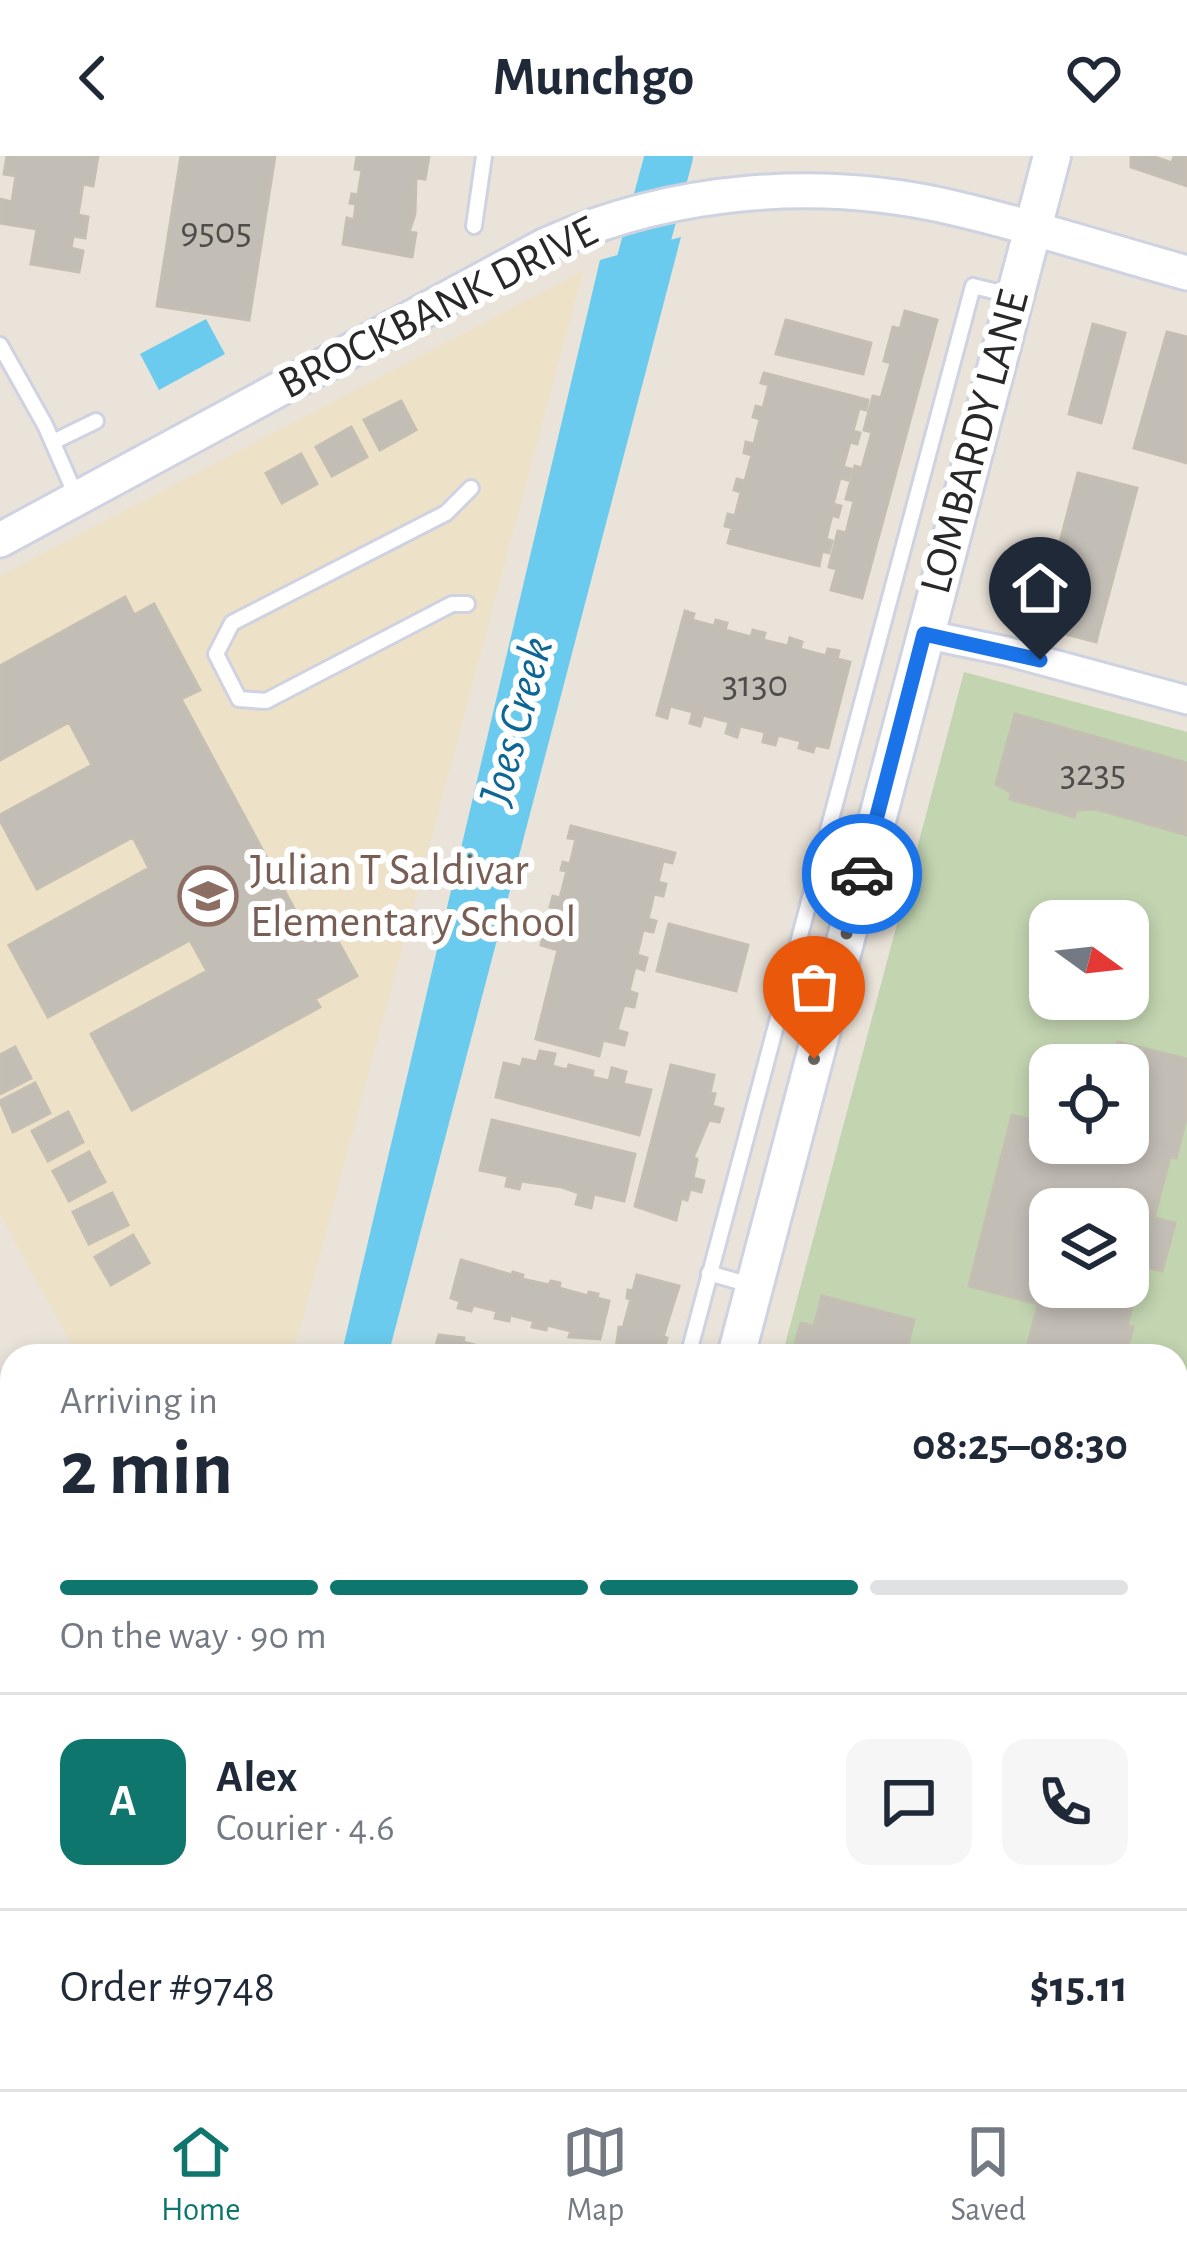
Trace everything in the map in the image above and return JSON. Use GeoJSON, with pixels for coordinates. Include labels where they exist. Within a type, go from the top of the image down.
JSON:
{"type":"FeatureCollection","features":[{"type":"Feature","properties":{"kind":"main road","name":"LOMBARDY LANE"},"geometry":{"type":"LineString","coordinates":[[739,1344],[1052,156]]}},
{"type":"Feature","properties":{"kind":"street","name":"BROCKBANK DRIVE"},"geometry":{"type":"LineString","coordinates":[[0,540],[508,265],[589,226],[643,209],[748,194],[863,194],[955,208],[1187,273]]}},
{"type":"Feature","properties":{"kind":"street"},"geometry":{"type":"LineString","coordinates":[[924,634],[1187,700]]}},
{"type":"Feature","properties":{"kind":"lane"},"geometry":{"type":"LineString","coordinates":[[474,226],[484,156]]}},
{"type":"Feature","properties":{"kind":"lane"},"geometry":{"type":"LineString","coordinates":[[691,1344],[973,286],[1014,296]]}},
{"type":"Feature","properties":{"kind":"lane"},"geometry":{"type":"LineString","coordinates":[[0,345],[53,442],[77,498]]}},
{"type":"Feature","properties":{"kind":"lane"},"geometry":{"type":"LineString","coordinates":[[53,442],[96,421]]}},
{"type":"Feature","properties":{"kind":"lane"},"geometry":{"type":"LineString","coordinates":[[467,604],[452,604],[266,701],[238,699],[216,654],[232,623],[446,514],[471,488]]}},
{"type":"Feature","properties":{"kind":"lane"},"geometry":{"type":"LineString","coordinates":[[815,868],[860,883]]}},
{"type":"Feature","properties":{"kind":"lane"},"geometry":{"type":"LineString","coordinates":[[709,1273],[754,1286]]}},
{"type":"Feature","properties":{"kind":"shaded area","name":"Julian T Saldivar Elementary School"},"geometry":{"type":"Polygon","coordinates":[[[583,271],[296,1344],[71,1344],[0,1215],[0,576],[583,271]]]}},
{"type":"Feature","properties":{"kind":"green space"},"geometry":{"type":"Polygon","coordinates":[[[964,672],[1187,732],[1187,1344],[785,1344],[964,672]]]}},
{"type":"Feature","properties":{"kind":"water"},"geometry":{"type":"Polygon","coordinates":[[[681,237],[391,1344],[344,1344],[600,260],[681,237]]]}},
{"type":"Feature","properties":{"kind":"water"},"geometry":{"type":"Polygon","coordinates":[[[206,319],[225,354],[159,390],[140,354],[206,319]]]}},
{"type":"Feature","properties":{"kind":"building"},"geometry":{"type":"Polygon","coordinates":[[[7,156],[98,156],[93,186],[83,184],[78,215],[88,217],[85,238],[73,236],[71,248],[83,251],[79,272],[31,264],[37,229],[0,223],[0,199],[12,202],[16,176],[4,174],[7,156]]]}},
{"type":"Feature","properties":{"kind":"building"},"geometry":{"type":"Polygon","coordinates":[[[181,156],[275,156],[249,320],[157,306],[181,156]]]}},
{"type":"Feature","properties":{"kind":"building"},"geometry":{"type":"Polygon","coordinates":[[[357,156],[429,156],[425,179],[416,178],[415,214],[409,232],[416,233],[412,257],[343,244],[347,218],[354,220],[356,204],[350,203],[352,194],[358,195],[362,170],[355,169],[357,156]]]}},
{"type":"Feature","properties":{"kind":"building"},"geometry":{"type":"Polygon","coordinates":[[[1131,156],[1172,163],[1174,156],[1187,156],[1187,186],[1131,167],[1131,156]]]}},
{"type":"Feature","properties":{"kind":"building"},"geometry":{"type":"Polygon","coordinates":[[[905,311],[937,320],[862,598],[831,590],[837,569],[829,567],[838,531],[846,533],[854,501],[846,499],[855,466],[862,468],[872,432],[864,430],[873,396],[881,398],[891,363],[884,361],[893,327],[900,329],[905,311]]]}},
{"type":"Feature","properties":{"kind":"building"},"geometry":{"type":"Polygon","coordinates":[[[786,320],[871,343],[863,374],[776,354],[786,320]]]}},
{"type":"Feature","properties":{"kind":"building"},"geometry":{"type":"Polygon","coordinates":[[[1093,324],[1125,333],[1101,423],[1069,414],[1093,324]]]}},
{"type":"Feature","properties":{"kind":"building"},"geometry":{"type":"Polygon","coordinates":[[[1167,332],[1187,337],[1187,463],[1134,448],[1167,332]]]}},
{"type":"Feature","properties":{"kind":"building"},"geometry":{"type":"Polygon","coordinates":[[[764,373],[868,400],[866,410],[859,408],[853,431],[860,433],[857,444],[850,442],[843,467],[851,469],[848,480],[840,478],[833,504],[841,506],[838,517],[832,515],[826,539],[832,541],[829,553],[822,551],[819,566],[728,543],[732,528],[725,526],[728,514],[735,516],[741,492],[734,490],[737,479],[745,481],[752,455],[744,453],[746,442],[754,444],[760,419],[753,417],[756,406],[763,408],[769,385],[761,383],[764,373]]]}},
{"type":"Feature","properties":{"kind":"building"},"geometry":{"type":"Polygon","coordinates":[[[401,401],[416,430],[380,450],[364,420],[401,401]]]}},
{"type":"Feature","properties":{"kind":"building"},"geometry":{"type":"Polygon","coordinates":[[[351,427],[367,457],[332,476],[316,447],[351,427]]]}},
{"type":"Feature","properties":{"kind":"building"},"geometry":{"type":"Polygon","coordinates":[[[301,454],[317,484],[282,503],[266,473],[301,454]]]}},
{"type":"Feature","properties":{"kind":"building"},"geometry":{"type":"Polygon","coordinates":[[[1078,473],[1137,488],[1096,642],[1038,627],[1078,473]]]}},
{"type":"Feature","properties":{"kind":"building"},"geometry":{"type":"Polygon","coordinates":[[[125,597],[134,615],[154,604],[200,690],[181,699],[304,927],[324,916],[357,976],[315,999],[320,1007],[132,1110],[91,1034],[207,971],[190,940],[48,1017],[9,945],[149,868],[133,837],[37,889],[0,820],[0,815],[92,765],[69,722],[0,760],[0,666],[125,597]]]}},
{"type":"Feature","properties":{"kind":"building"},"geometry":{"type":"Polygon","coordinates":[[[685,611],[694,614],[692,620],[714,626],[716,620],[727,623],[725,630],[751,637],[753,630],[765,633],[763,640],[788,646],[790,638],[802,642],[800,649],[826,656],[828,649],[839,651],[837,659],[850,662],[828,748],[815,745],[813,752],[799,748],[801,741],[778,735],[775,745],[763,742],[765,732],[740,726],[737,737],[726,733],[729,722],[703,715],[700,726],[690,723],[693,712],[670,706],[667,718],[657,715],[685,611]]]}},
{"type":"Feature","properties":{"kind":"building"},"geometry":{"type":"Polygon","coordinates":[[[1015,714],[1187,763],[1187,835],[1096,809],[1076,810],[1074,817],[1010,799],[1012,793],[996,784],[1015,714]]]}},
{"type":"Feature","properties":{"kind":"building"},"geometry":{"type":"Polygon","coordinates":[[[571,826],[675,853],[672,863],[663,861],[658,882],[666,884],[663,896],[654,894],[648,919],[656,921],[653,932],[643,930],[637,955],[647,958],[644,970],[635,967],[629,991],[637,994],[634,1007],[624,1005],[617,1030],[627,1033],[624,1045],[603,1040],[599,1056],[536,1039],[558,950],[541,945],[544,933],[551,934],[558,909],[550,907],[553,896],[560,898],[567,871],[561,870],[563,862],[570,864],[576,839],[568,838],[571,826]]]}},
{"type":"Feature","properties":{"kind":"building"},"geometry":{"type":"Polygon","coordinates":[[[669,924],[748,945],[736,991],[657,971],[669,924]]]}},
{"type":"Feature","properties":{"kind":"building"},"geometry":{"type":"Polygon","coordinates":[[[15,1047],[31,1078],[0,1094],[0,1055],[15,1047]]]}},
{"type":"Feature","properties":{"kind":"building"},"geometry":{"type":"Polygon","coordinates":[[[1149,1050],[1187,1059],[1187,1115],[1154,1218],[1175,1223],[1162,1271],[1149,1268],[1149,1188],[1029,1188],[1029,1302],[969,1286],[1012,1115],[1029,1119],[1029,1164],[1149,1164],[1149,1050]]]}},
{"type":"Feature","properties":{"kind":"building"},"geometry":{"type":"Polygon","coordinates":[[[540,1051],[555,1054],[552,1066],[593,1071],[592,1077],[609,1081],[612,1068],[626,1072],[623,1084],[651,1090],[639,1135],[496,1097],[504,1063],[521,1067],[523,1059],[537,1062],[540,1051]]]}},
{"type":"Feature","properties":{"kind":"building"},"geometry":{"type":"Polygon","coordinates":[[[671,1065],[714,1075],[712,1106],[723,1109],[719,1122],[709,1120],[693,1158],[697,1159],[693,1178],[704,1181],[701,1192],[690,1189],[687,1200],[681,1198],[676,1220],[635,1206],[671,1065]]]}},
{"type":"Feature","properties":{"kind":"building"},"geometry":{"type":"Polygon","coordinates":[[[35,1083],[50,1113],[13,1132],[0,1101],[35,1083]]]}},
{"type":"Feature","properties":{"kind":"building"},"geometry":{"type":"Polygon","coordinates":[[[68,1112],[83,1142],[48,1161],[32,1131],[68,1112]]]}},
{"type":"Feature","properties":{"kind":"building"},"geometry":{"type":"Polygon","coordinates":[[[492,1120],[635,1154],[624,1201],[594,1194],[591,1208],[576,1204],[579,1193],[562,1187],[521,1181],[519,1189],[506,1186],[508,1176],[480,1170],[492,1120]]]}},
{"type":"Feature","properties":{"kind":"building"},"geometry":{"type":"Polygon","coordinates":[[[89,1152],[105,1182],[69,1201],[53,1171],[89,1152]]]}},
{"type":"Feature","properties":{"kind":"building"},"geometry":{"type":"Polygon","coordinates":[[[112,1193],[128,1225],[89,1244],[73,1212],[112,1193]]]}},
{"type":"Feature","properties":{"kind":"building"},"geometry":{"type":"Polygon","coordinates":[[[133,1235],[149,1263],[111,1285],[95,1257],[133,1235]]]}},
{"type":"Feature","properties":{"kind":"building"},"geometry":{"type":"Polygon","coordinates":[[[461,1260],[523,1275],[522,1279],[560,1283],[559,1288],[588,1296],[589,1292],[598,1294],[597,1298],[609,1301],[600,1339],[569,1337],[571,1331],[532,1327],[534,1321],[510,1315],[509,1321],[495,1318],[497,1311],[473,1305],[471,1311],[458,1308],[460,1301],[451,1298],[461,1260]]]}},
{"type":"Feature","properties":{"kind":"building"},"geometry":{"type":"Polygon","coordinates":[[[637,1275],[679,1286],[663,1337],[666,1344],[617,1344],[631,1299],[628,1290],[633,1291],[637,1275]]]}},
{"type":"Feature","properties":{"kind":"building"},"geometry":{"type":"Polygon","coordinates":[[[822,1296],[914,1320],[908,1344],[795,1342],[801,1323],[814,1326],[822,1296]]]}},
{"type":"Feature","properties":{"kind":"building"},"geometry":{"type":"Polygon","coordinates":[[[1037,1308],[1132,1308],[1128,1344],[1028,1344],[1037,1308]]]}},
{"type":"Feature","properties":{"kind":"building"},"geometry":{"type":"Polygon","coordinates":[[[439,1335],[464,1338],[463,1342],[471,1344],[436,1344],[439,1335]]]}},
{"type":"Feature","properties":{"kind":"waterway","name":"Joes Creek"},"geometry":{"type":"LineString","coordinates":[[628,308],[669,156]]}},
{"type":"Feature","properties":{"kind":"way so far"},"geometry":{"type":"LineString","coordinates":[[814,1059],[862,874]]}},
{"type":"Feature","properties":{"kind":"place","name":"Julian T Saldivar Elementary School"},"geometry":{"type":"Point","coordinates":[208,896]}},
{"type":"Feature","properties":{"kind":"route"},"geometry":{"type":"LineString","coordinates":[[862,874],[924,634],[1040,660]]}}]}
